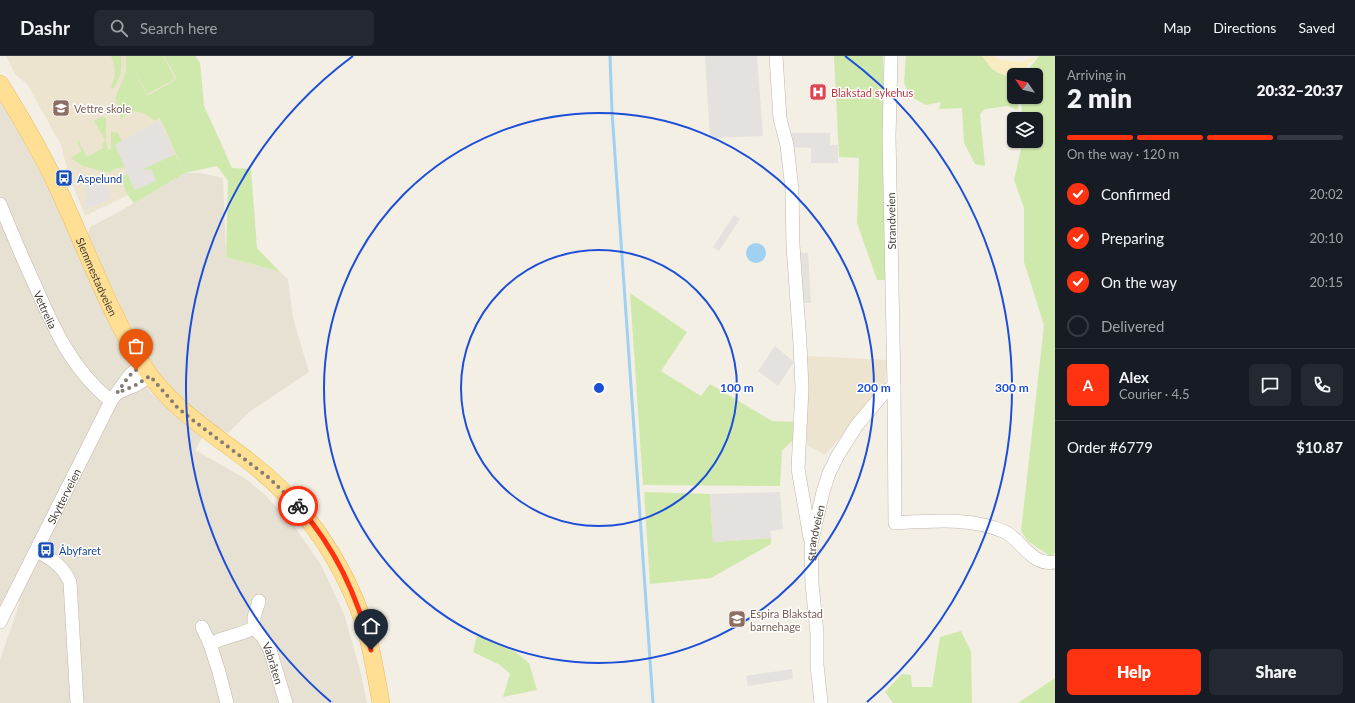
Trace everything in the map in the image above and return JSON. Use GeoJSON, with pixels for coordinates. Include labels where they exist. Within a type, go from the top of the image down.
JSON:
{"type":"FeatureCollection","features":[{"type":"Feature","properties":{"kind":"main road","name":"Slemmestadveien"},"geometry":{"type":"LineString","coordinates":[[0,84],[43,158],[120,327],[146,370],[177,407],[251,463],[280,488],[301,510],[323,539],[346,580],[364,623],[374,663],[381,703]]}},
{"type":"Feature","properties":{"kind":"street"},"geometry":{"type":"LineString","coordinates":[[776,56],[780,119],[787,145],[792,190],[793,245],[802,396],[802,418],[798,442],[798,469],[811,544]]}},
{"type":"Feature","properties":{"kind":"street","name":"Strandveien"},"geometry":{"type":"LineString","coordinates":[[891,56],[889,136],[895,523],[928,521],[970,522],[989,526],[1014,537],[1022,548],[1042,562],[1049,564],[1055,562]]}},
{"type":"Feature","properties":{"kind":"street","name":"Vettrelia"},"geometry":{"type":"LineString","coordinates":[[0,204],[50,320],[66,349],[92,385],[114,397]]}},
{"type":"Feature","properties":{"kind":"street","name":"Skytterveien"},"geometry":{"type":"LineString","coordinates":[[0,622],[114,397],[129,376],[146,370]]}},
{"type":"Feature","properties":{"kind":"street","name":"Strandveien"},"geometry":{"type":"LineString","coordinates":[[821,703],[817,665],[817,633],[812,584],[811,544],[823,492],[829,473],[838,455],[857,425],[883,394],[894,386]]}},
{"type":"Feature","properties":{"kind":"street"},"geometry":{"type":"LineString","coordinates":[[37,551],[49,557],[59,565],[66,572],[70,582],[77,703]]}},
{"type":"Feature","properties":{"kind":"street"},"geometry":{"type":"LineString","coordinates":[[210,644],[222,638],[241,634],[254,628],[254,617],[259,601]]}},
{"type":"Feature","properties":{"kind":"street"},"geometry":{"type":"LineString","coordinates":[[202,627],[210,644],[227,703]]}},
{"type":"Feature","properties":{"kind":"street","name":"Vabråten"},"geometry":{"type":"LineString","coordinates":[[254,628],[263,637],[270,650],[286,703]]}},
{"type":"Feature","properties":{"kind":"shaded area"},"geometry":{"type":"Polygon","coordinates":[[[6,56],[195,56],[200,63],[204,106],[226,154],[185,173],[135,202],[128,195],[85,216],[69,176],[61,145],[27,84],[15,74],[6,56]]]}},
{"type":"Feature","properties":{"kind":"shaded area"},"geometry":{"type":"Polygon","coordinates":[[[705,56],[757,56],[763,136],[710,138],[705,56]]]}},
{"type":"Feature","properties":{"kind":"shaded area"},"geometry":{"type":"Polygon","coordinates":[[[0,95],[41,164],[125,349],[126,359],[150,392],[202,438],[195,450],[246,479],[265,495],[294,526],[321,565],[344,614],[360,670],[367,703],[0,703],[0,660],[20,602],[12,599],[0,623],[0,95]]]}},
{"type":"Feature","properties":{"kind":"shaded area"},"geometry":{"type":"Polygon","coordinates":[[[159,121],[175,154],[143,168],[144,170],[151,169],[156,181],[135,190],[115,145],[159,121]]]}},
{"type":"Feature","properties":{"kind":"shaded area"},"geometry":{"type":"Polygon","coordinates":[[[791,133],[830,133],[830,145],[838,145],[838,163],[811,163],[811,148],[791,147],[791,133]]]}},
{"type":"Feature","properties":{"kind":"shaded area"},"geometry":{"type":"Polygon","coordinates":[[[185,173],[200,173],[223,178],[226,257],[280,272],[288,279],[293,318],[309,372],[249,412],[228,433],[212,425],[173,394],[156,371],[122,309],[88,236],[90,227],[185,173]]]}},
{"type":"Feature","properties":{"kind":"shaded area"},"geometry":{"type":"Polygon","coordinates":[[[86,181],[102,183],[110,189],[111,199],[86,209],[86,181]]]}},
{"type":"Feature","properties":{"kind":"shaded area"},"geometry":{"type":"Polygon","coordinates":[[[734,215],[740,219],[719,251],[713,247],[734,215]]]}},
{"type":"Feature","properties":{"kind":"shaded area"},"geometry":{"type":"Polygon","coordinates":[[[799,253],[808,253],[811,303],[802,303],[799,253]]]}},
{"type":"Feature","properties":{"kind":"shaded area"},"geometry":{"type":"Polygon","coordinates":[[[775,346],[794,362],[778,386],[758,371],[775,346]]]}},
{"type":"Feature","properties":{"kind":"shaded area"},"geometry":{"type":"Polygon","coordinates":[[[807,356],[888,360],[885,384],[825,455],[807,445],[807,356]]]}},
{"type":"Feature","properties":{"kind":"shaded area"},"geometry":{"type":"Polygon","coordinates":[[[780,492],[783,529],[770,531],[771,538],[713,542],[710,494],[780,492]]]}},
{"type":"Feature","properties":{"kind":"shaded area"},"geometry":{"type":"Polygon","coordinates":[[[792,669],[793,679],[748,686],[746,676],[792,669]]]}},
{"type":"Feature","properties":{"kind":"green space"},"geometry":{"type":"Polygon","coordinates":[[[111,56],[121,56],[122,61],[120,74],[112,90],[111,87],[115,72],[111,56]]]}},
{"type":"Feature","properties":{"kind":"green space"},"geometry":{"type":"Polygon","coordinates":[[[126,56],[163,56],[175,79],[147,94],[131,63],[147,96],[177,79],[164,56],[195,56],[200,63],[204,106],[232,168],[251,169],[257,248],[280,272],[226,257],[228,181],[217,166],[185,173],[134,203],[129,197],[124,187],[123,177],[131,172],[129,178],[135,190],[144,170],[143,168],[175,154],[182,167],[160,118],[155,121],[142,113],[134,112],[125,115],[121,119],[115,98],[126,72],[126,56]]]}},
{"type":"Feature","properties":{"kind":"green space"},"geometry":{"type":"Polygon","coordinates":[[[834,56],[883,56],[888,280],[877,280],[857,223],[859,158],[839,157],[834,56]]]}},
{"type":"Feature","properties":{"kind":"green space"},"geometry":{"type":"Polygon","coordinates":[[[906,56],[982,56],[992,69],[1007,76],[1007,104],[1018,104],[1018,110],[1007,106],[985,109],[980,114],[985,166],[975,164],[964,143],[962,108],[939,109],[941,102],[926,105],[911,97],[904,83],[906,56]]]}},
{"type":"Feature","properties":{"kind":"green space"},"geometry":{"type":"Polygon","coordinates":[[[1039,56],[1055,56],[1055,553],[1050,556],[1028,541],[1021,531],[1044,325],[1024,262],[1024,208],[1014,180],[1021,148],[1043,148],[1043,112],[1022,112],[1021,104],[1043,104],[1043,68],[1030,68],[1039,56]]]}},
{"type":"Feature","properties":{"kind":"green space"},"geometry":{"type":"Polygon","coordinates":[[[101,117],[106,119],[106,140],[108,150],[111,149],[111,131],[118,133],[122,142],[115,146],[126,167],[114,169],[110,173],[83,166],[71,158],[82,151],[77,142],[78,140],[87,157],[103,148],[102,145],[105,140],[94,121],[101,117]]]}},
{"type":"Feature","properties":{"kind":"green space"},"geometry":{"type":"Polygon","coordinates":[[[630,293],[687,332],[661,371],[701,396],[710,384],[772,421],[793,422],[794,439],[782,451],[780,486],[643,485],[630,293]]]}},
{"type":"Feature","properties":{"kind":"green space"},"geometry":{"type":"Polygon","coordinates":[[[644,492],[710,494],[713,542],[771,538],[771,544],[711,578],[650,584],[644,492]]]}},
{"type":"Feature","properties":{"kind":"green space"},"geometry":{"type":"Polygon","coordinates":[[[961,631],[971,652],[972,703],[893,703],[885,692],[902,674],[911,675],[912,687],[932,687],[940,637],[961,631]]]}},
{"type":"Feature","properties":{"kind":"green space"},"geometry":{"type":"Polygon","coordinates":[[[477,635],[513,650],[529,663],[537,690],[503,697],[510,674],[500,665],[473,652],[477,635]]]}},
{"type":"Feature","properties":{"kind":"green space"},"geometry":{"type":"Polygon","coordinates":[[[1055,678],[1055,703],[1018,703],[1055,678]]]}},
{"type":"Feature","properties":{"kind":"sand"},"geometry":{"type":"Polygon","coordinates":[[[982,56],[993,56],[1001,60],[1021,62],[1036,57],[1026,68],[1007,68],[1007,75],[994,70],[982,56]]]}},
{"type":"Feature","properties":{"kind":"water"},"geometry":{"type":"Polygon","coordinates":[[[756,243],[763,246],[766,253],[763,260],[756,263],[749,260],[746,253],[749,246],[756,243]]]}},
{"type":"Feature","properties":{"kind":"waterway"},"geometry":{"type":"LineString","coordinates":[[610,56],[612,112],[653,703]]}},
{"type":"Feature","properties":{"kind":"way so far"},"geometry":{"type":"LineString","coordinates":[[136,370],[129,376],[117,393],[136,385],[150,376],[177,407],[251,463],[298,506]]}},
{"type":"Feature","properties":{"kind":"place","name":"Blakstad sykehus"},"geometry":{"type":"Point","coordinates":[818,92]}},
{"type":"Feature","properties":{"kind":"place","name":"Vettre skole"},"geometry":{"type":"Point","coordinates":[61,108]}},
{"type":"Feature","properties":{"kind":"place","name":"Aspelund"},"geometry":{"type":"Point","coordinates":[64,178]}},
{"type":"Feature","properties":{"kind":"place","name":"Åbyfaret"},"geometry":{"type":"Point","coordinates":[46,550]}},
{"type":"Feature","properties":{"kind":"place","name":"Espira Blakstad barnehage"},"geometry":{"type":"Point","coordinates":[737,619]}},
{"type":"Feature","properties":{"kind":"route"},"geometry":{"type":"LineString","coordinates":[[298,506],[323,539],[340,568],[364,623],[371,650]]}}]}
